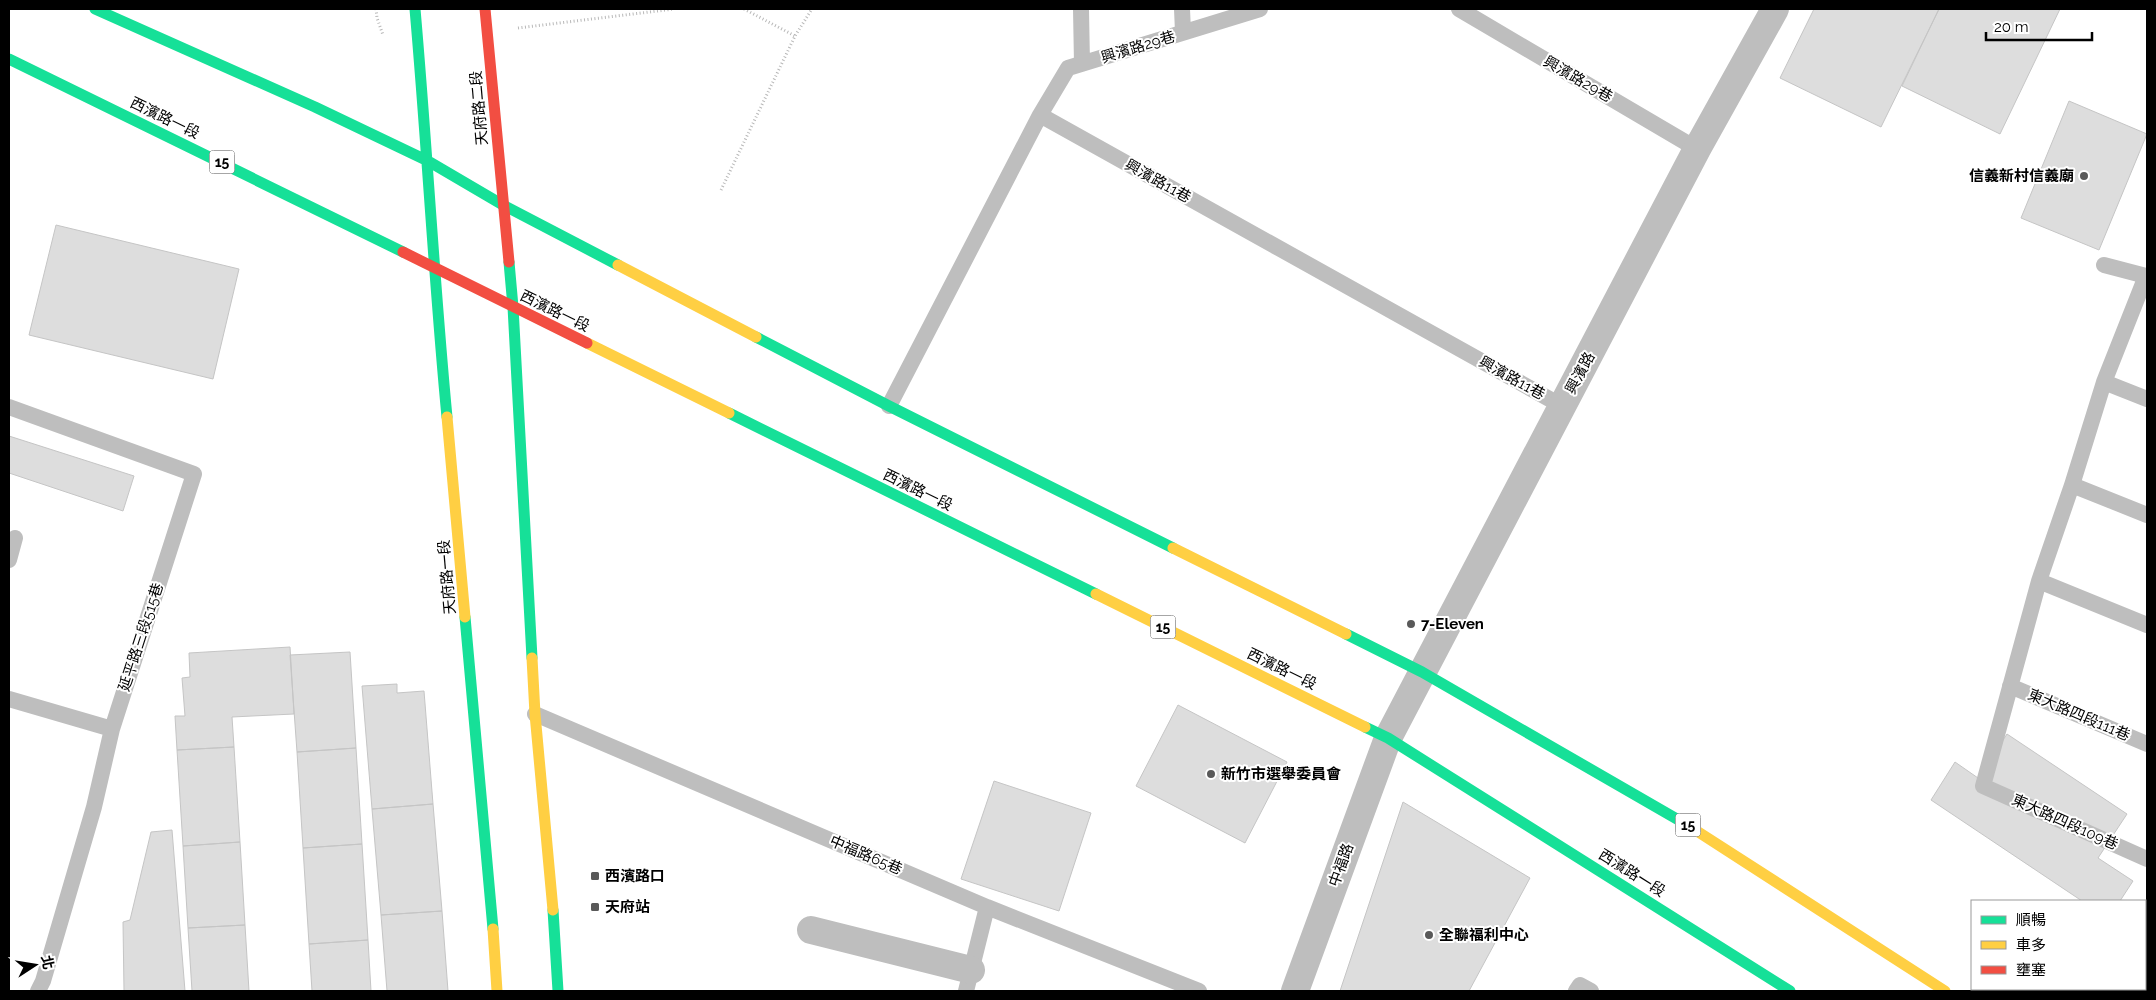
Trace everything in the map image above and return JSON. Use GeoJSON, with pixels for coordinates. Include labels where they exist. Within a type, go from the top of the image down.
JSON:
{"type":"FeatureCollection","features":[{"type":"Feature","properties":{"kind":"main road","name":"15"},"geometry":{"type":"LineString","coordinates":[[95,9],[306,103],[428,161],[503,205],[889,406],[1422,672],[1688,824],[1945,991]]}},
{"type":"Feature","properties":{"kind":"main road"},"geometry":{"type":"LineString","coordinates":[[416,9],[428,161]]}},
{"type":"Feature","properties":{"kind":"main road","name":"天府路二段"},"geometry":{"type":"LineString","coordinates":[[486,9],[503,205]]}},
{"type":"Feature","properties":{"kind":"main road","name":"西濱路一段"},"geometry":{"type":"LineString","coordinates":[[9,60],[210,156],[512,307],[1388,738],[1790,991]]}},
{"type":"Feature","properties":{"kind":"main road","name":"天府路一段"},"geometry":{"type":"LineString","coordinates":[[428,161],[433,267],[494,938],[497,991]]}},
{"type":"Feature","properties":{"kind":"main road"},"geometry":{"type":"LineString","coordinates":[[503,205],[512,307],[535,714],[552,884],[558,991]]}},
{"type":"Feature","properties":{"kind":"street","name":"興濱路"},"geometry":{"type":"LineString","coordinates":[[1388,738],[1697,149],[1775,9]]}},
{"type":"Feature","properties":{"kind":"street","name":"中福路"},"geometry":{"type":"LineString","coordinates":[[1295,991],[1388,738]]}},
{"type":"Feature","properties":{"kind":"street"},"geometry":{"type":"LineString","coordinates":[[811,930],[969,981]]}},
{"type":"Feature","properties":{"kind":"lane"},"geometry":{"type":"LineString","coordinates":[[1081,9],[1082,64]]}},
{"type":"Feature","properties":{"kind":"lane"},"geometry":{"type":"LineString","coordinates":[[1182,9],[1183,32]]}},
{"type":"Feature","properties":{"kind":"lane","name":"興濱路29巷"},"geometry":{"type":"LineString","coordinates":[[1040,115],[1068,68],[1260,9]]}},
{"type":"Feature","properties":{"kind":"lane","name":"興濱路29巷"},"geometry":{"type":"LineString","coordinates":[[1459,9],[1697,149]]}},
{"type":"Feature","properties":{"kind":"lane"},"geometry":{"type":"LineString","coordinates":[[889,406],[1040,115]]}},
{"type":"Feature","properties":{"kind":"lane","name":"興濱路11巷"},"geometry":{"type":"LineString","coordinates":[[1040,115],[1562,406]]}},
{"type":"Feature","properties":{"kind":"lane"},"geometry":{"type":"LineString","coordinates":[[2010,686],[2039,581],[2072,485],[2104,382],[2146,276],[2104,265]]}},
{"type":"Feature","properties":{"kind":"lane"},"geometry":{"type":"LineString","coordinates":[[2104,382],[2147,399]]}},
{"type":"Feature","properties":{"kind":"lane","name":"延平路三段515巷"},"geometry":{"type":"LineString","coordinates":[[9,407],[194,474],[112,729],[94,807],[43,981],[38,991]]}},
{"type":"Feature","properties":{"kind":"lane"},"geometry":{"type":"LineString","coordinates":[[2072,485],[2147,515]]}},
{"type":"Feature","properties":{"kind":"lane"},"geometry":{"type":"LineString","coordinates":[[9,560],[16,538]]}},
{"type":"Feature","properties":{"kind":"lane"},"geometry":{"type":"LineString","coordinates":[[2039,581],[2147,625]]}},
{"type":"Feature","properties":{"kind":"lane","name":"東大路四段111巷"},"geometry":{"type":"LineString","coordinates":[[2010,686],[2147,744]]}},
{"type":"Feature","properties":{"kind":"lane","name":"東大路四段109巷"},"geometry":{"type":"LineString","coordinates":[[2010,686],[1983,786],[2147,859]]}},
{"type":"Feature","properties":{"kind":"lane"},"geometry":{"type":"LineString","coordinates":[[9,699],[112,729]]}},
{"type":"Feature","properties":{"kind":"lane","name":"中福路65巷"},"geometry":{"type":"LineString","coordinates":[[535,714],[987,907],[1199,991]]}},
{"type":"Feature","properties":{"kind":"lane"},"geometry":{"type":"LineString","coordinates":[[969,981],[987,907]]}},
{"type":"Feature","properties":{"kind":"lane"},"geometry":{"type":"LineString","coordinates":[[1576,991],[1580,985],[1591,991]]}},
{"type":"Feature","properties":{"kind":"path"},"geometry":{"type":"LineString","coordinates":[[487,30],[674,9]]}},
{"type":"Feature","properties":{"kind":"path"},"geometry":{"type":"LineString","coordinates":[[744,9],[796,36]]}},
{"type":"Feature","properties":{"kind":"path"},"geometry":{"type":"LineString","coordinates":[[721,190],[796,36],[812,9]]}},
{"type":"Feature","properties":{"kind":"building"},"geometry":{"type":"Polygon","coordinates":[[[1814,9],[1939,9],[1881,127],[1780,78],[1814,9]]]}},
{"type":"Feature","properties":{"kind":"building"},"geometry":{"type":"Polygon","coordinates":[[[1939,9],[2060,9],[2000,134],[1902,86],[1939,9]]]}},
{"type":"Feature","properties":{"kind":"building","name":"信義新村信義廟"},"geometry":{"type":"Polygon","coordinates":[[[2069,101],[2147,134],[2099,250],[2021,218],[2069,101]]]}},
{"type":"Feature","properties":{"kind":"building"},"geometry":{"type":"Polygon","coordinates":[[[56,225],[239,269],[213,379],[29,335],[56,225]]]}},
{"type":"Feature","properties":{"kind":"building"},"geometry":{"type":"Polygon","coordinates":[[[9,436],[134,476],[123,511],[9,473],[9,436]]]}},
{"type":"Feature","properties":{"kind":"building"},"geometry":{"type":"Polygon","coordinates":[[[290,647],[294,714],[232,717],[234,747],[177,750],[175,716],[185,716],[182,678],[190,677],[189,653],[290,647]]]}},
{"type":"Feature","properties":{"kind":"building"},"geometry":{"type":"Polygon","coordinates":[[[350,652],[356,748],[297,752],[290,655],[350,652]]]}},
{"type":"Feature","properties":{"kind":"building"},"geometry":{"type":"Polygon","coordinates":[[[397,684],[397,693],[424,691],[433,804],[372,809],[362,686],[397,684]]]}},
{"type":"Feature","properties":{"kind":"building","name":"新竹市選舉委員會"},"geometry":{"type":"Polygon","coordinates":[[[1178,705],[1287,762],[1245,843],[1136,786],[1178,705]]]}},
{"type":"Feature","properties":{"kind":"building"},"geometry":{"type":"Polygon","coordinates":[[[2007,734],[2127,814],[2098,858],[2133,881],[2121,900],[2081,900],[1931,800],[1955,762],[1978,778],[2007,734]]]}},
{"type":"Feature","properties":{"kind":"building"},"geometry":{"type":"Polygon","coordinates":[[[234,747],[240,842],[183,846],[177,750],[234,747]]]}},
{"type":"Feature","properties":{"kind":"building"},"geometry":{"type":"Polygon","coordinates":[[[356,748],[362,844],[303,848],[297,752],[356,748]]]}},
{"type":"Feature","properties":{"kind":"building"},"geometry":{"type":"Polygon","coordinates":[[[994,781],[1091,813],[1059,911],[961,879],[994,781]]]}},
{"type":"Feature","properties":{"kind":"building","name":"全聯福利中心"},"geometry":{"type":"Polygon","coordinates":[[[1403,802],[1530,878],[1469,991],[1340,991],[1403,802]]]}},
{"type":"Feature","properties":{"kind":"building"},"geometry":{"type":"Polygon","coordinates":[[[433,804],[442,911],[381,915],[372,809],[433,804]]]}},
{"type":"Feature","properties":{"kind":"building"},"geometry":{"type":"Polygon","coordinates":[[[172,830],[185,991],[124,991],[123,922],[130,920],[151,832],[172,830]]]}},
{"type":"Feature","properties":{"kind":"building"},"geometry":{"type":"Polygon","coordinates":[[[240,842],[245,925],[188,928],[183,846],[240,842]]]}},
{"type":"Feature","properties":{"kind":"building"},"geometry":{"type":"Polygon","coordinates":[[[362,844],[368,940],[309,944],[303,848],[362,844]]]}},
{"type":"Feature","properties":{"kind":"building"},"geometry":{"type":"Polygon","coordinates":[[[442,911],[448,991],[387,991],[381,915],[442,911]]]}},
{"type":"Feature","properties":{"kind":"building"},"geometry":{"type":"Polygon","coordinates":[[[245,925],[249,991],[192,991],[188,928],[245,925]]]}},
{"type":"Feature","properties":{"kind":"building"},"geometry":{"type":"Polygon","coordinates":[[[368,940],[371,991],[312,991],[309,944],[368,940]]]}},
{"type":"Feature","properties":{"kind":"traffic: fast"},"geometry":{"type":"LineString","coordinates":[[95,9],[315,107],[428,161],[503,205],[618,265]]}},
{"type":"Feature","properties":{"kind":"traffic: fast"},"geometry":{"type":"LineString","coordinates":[[415,9],[447,417]]}},
{"type":"Feature","properties":{"kind":"traffic: fast"},"geometry":{"type":"LineString","coordinates":[[9,59],[403,252]]}},
{"type":"Feature","properties":{"kind":"traffic: fast"},"geometry":{"type":"LineString","coordinates":[[509,262],[532,658]]}},
{"type":"Feature","properties":{"kind":"traffic: fast"},"geometry":{"type":"LineString","coordinates":[[756,337],[889,406],[1173,548]]}},
{"type":"Feature","properties":{"kind":"traffic: fast"},"geometry":{"type":"LineString","coordinates":[[729,413],[1096,594]]}},
{"type":"Feature","properties":{"kind":"traffic: fast"},"geometry":{"type":"LineString","coordinates":[[465,617],[493,929]]}},
{"type":"Feature","properties":{"kind":"traffic: fast"},"geometry":{"type":"LineString","coordinates":[[1346,634],[1422,672],[1689,826]]}},
{"type":"Feature","properties":{"kind":"traffic: fast"},"geometry":{"type":"LineString","coordinates":[[1365,727],[1388,738],[1790,991]]}},
{"type":"Feature","properties":{"kind":"traffic: fast"},"geometry":{"type":"LineString","coordinates":[[553,910],[558,991]]}},
{"type":"Feature","properties":{"kind":"traffic: slow"},"geometry":{"type":"LineString","coordinates":[[618,265],[756,337]]}},
{"type":"Feature","properties":{"kind":"traffic: slow"},"geometry":{"type":"LineString","coordinates":[[587,343],[729,413]]}},
{"type":"Feature","properties":{"kind":"traffic: slow"},"geometry":{"type":"LineString","coordinates":[[447,417],[465,617]]}},
{"type":"Feature","properties":{"kind":"traffic: slow"},"geometry":{"type":"LineString","coordinates":[[1173,548],[1346,634]]}},
{"type":"Feature","properties":{"kind":"traffic: slow"},"geometry":{"type":"LineString","coordinates":[[1096,594],[1365,727]]}},
{"type":"Feature","properties":{"kind":"traffic: slow"},"geometry":{"type":"LineString","coordinates":[[532,658],[535,714],[553,910]]}},
{"type":"Feature","properties":{"kind":"traffic: slow"},"geometry":{"type":"LineString","coordinates":[[1689,826],[1945,991]]}},
{"type":"Feature","properties":{"kind":"traffic: slow"},"geometry":{"type":"LineString","coordinates":[[493,929],[497,991]]}},
{"type":"Feature","properties":{"kind":"traffic: jam"},"geometry":{"type":"LineString","coordinates":[[485,9],[509,262]]}},
{"type":"Feature","properties":{"kind":"traffic: jam"},"geometry":{"type":"LineString","coordinates":[[403,252],[587,343]]}},
{"type":"Feature","properties":{"kind":"place","name":"信義新村信義廟"},"geometry":{"type":"Point","coordinates":[2084,176]}},
{"type":"Feature","properties":{"kind":"place","name":"7-Eleven"},"geometry":{"type":"Point","coordinates":[1411,624]}},
{"type":"Feature","properties":{"kind":"place","name":"新竹市選舉委員會"},"geometry":{"type":"Point","coordinates":[1211,774]}},
{"type":"Feature","properties":{"kind":"place","name":"西濱路口"},"geometry":{"type":"Point","coordinates":[595,876]}},
{"type":"Feature","properties":{"kind":"place","name":"天府站"},"geometry":{"type":"Point","coordinates":[595,907]}},
{"type":"Feature","properties":{"kind":"place","name":"全聯福利中心"},"geometry":{"type":"Point","coordinates":[1429,935]}}]}
